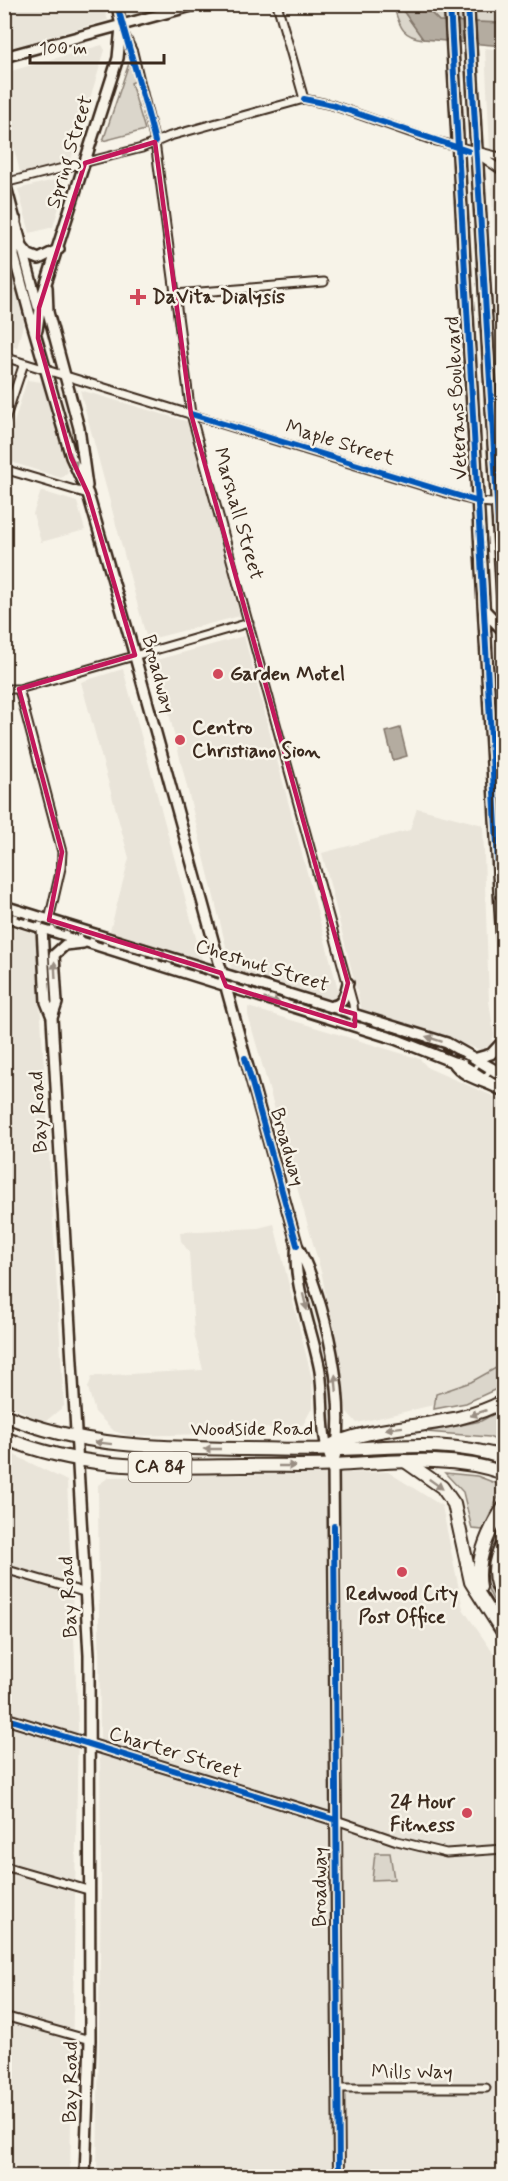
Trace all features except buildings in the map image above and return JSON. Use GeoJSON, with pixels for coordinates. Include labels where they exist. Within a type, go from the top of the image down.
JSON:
{"type":"FeatureCollection","features":[{"type":"Feature","properties":{"kind":"highway"},"geometry":{"type":"LineString","coordinates":[[325,1448],[338,1446],[360,1433],[451,1421],[480,1412],[504,1401]]}},
{"type":"Feature","properties":{"kind":"highway","name":"Woodside Road"},"geometry":{"type":"LineString","coordinates":[[4,1415],[79,1439],[170,1449],[325,1448]]}},
{"type":"Feature","properties":{"kind":"highway","name":"Woodside Road"},"geometry":{"type":"LineString","coordinates":[[4,1438],[33,1449],[80,1461],[151,1468],[333,1465],[405,1461],[448,1462],[479,1466],[504,1473]]}},
{"type":"Feature","properties":{"kind":"highway","name":"Woodside Road"},"geometry":{"type":"LineString","coordinates":[[338,1446],[428,1446],[465,1449],[504,1458]]}},
{"type":"Feature","properties":{"kind":"highway"},"geometry":{"type":"LineString","coordinates":[[405,1461],[442,1487],[454,1504],[471,1582],[504,1634]]}},
{"type":"Feature","properties":{"kind":"highway"},"geometry":{"type":"LineString","coordinates":[[482,1600],[478,1574],[480,1562],[488,1538],[504,1506]]}},
{"type":"Feature","properties":{"kind":"highway"},"geometry":{"type":"LineString","coordinates":[[504,1544],[497,1557],[495,1575],[504,1598]]}},
{"type":"Feature","properties":{"kind":"main road","name":"Veterans Boulevard"},"geometry":{"type":"LineString","coordinates":[[450,4],[460,148],[484,610],[500,842],[504,970]]}},
{"type":"Feature","properties":{"kind":"main road","name":"Veterans Boulevard"},"geometry":{"type":"LineString","coordinates":[[468,4],[500,504],[504,623]]}},
{"type":"Feature","properties":{"kind":"main road"},"geometry":{"type":"LineString","coordinates":[[484,610],[504,631]]}},
{"type":"Feature","properties":{"kind":"street","name":"Marshall Street"},"geometry":{"type":"LineString","coordinates":[[117,4],[121,27],[133,52],[155,142],[191,414],[348,983],[355,1014],[355,1026]]}},
{"type":"Feature","properties":{"kind":"street"},"geometry":{"type":"LineString","coordinates":[[4,57],[199,4]]}},
{"type":"Feature","properties":{"kind":"street"},"geometry":{"type":"LineString","coordinates":[[277,4],[304,99]]}},
{"type":"Feature","properties":{"kind":"street","name":"Spring Street"},"geometry":{"type":"LineString","coordinates":[[39,308],[118,58],[121,27]]}},
{"type":"Feature","properties":{"kind":"street"},"geometry":{"type":"LineString","coordinates":[[5,182],[142,148],[155,142],[304,99],[332,105],[477,154],[504,159]]}},
{"type":"Feature","properties":{"kind":"street"},"geometry":{"type":"LineString","coordinates":[[477,154],[504,171]]}},
{"type":"Feature","properties":{"kind":"street","name":"Broadway"},"geometry":{"type":"LineString","coordinates":[[5,182],[39,308],[51,325],[65,376],[85,456],[88,494]]}},
{"type":"Feature","properties":{"kind":"street","name":"Broadway"},"geometry":{"type":"LineString","coordinates":[[16,220],[14,256],[71,457],[88,494],[135,655],[297,1245],[310,1269],[332,1358],[337,1392],[338,1446],[333,1465],[339,2176]]}},
{"type":"Feature","properties":{"kind":"street"},"geometry":{"type":"LineString","coordinates":[[23,248],[29,255],[39,259],[59,249]]}},
{"type":"Feature","properties":{"kind":"street"},"geometry":{"type":"LineString","coordinates":[[175,294],[324,282]]}},
{"type":"Feature","properties":{"kind":"street"},"geometry":{"type":"LineString","coordinates":[[47,287],[51,325]]}},
{"type":"Feature","properties":{"kind":"street"},"geometry":{"type":"LineString","coordinates":[[38,338],[36,322],[39,308]]}},
{"type":"Feature","properties":{"kind":"street","name":"Maple Street"},"geometry":{"type":"LineString","coordinates":[[4,357],[479,502],[500,504]]}},
{"type":"Feature","properties":{"kind":"street"},"geometry":{"type":"LineString","coordinates":[[4,423],[24,363]]}},
{"type":"Feature","properties":{"kind":"street"},"geometry":{"type":"LineString","coordinates":[[4,469],[88,494]]}},
{"type":"Feature","properties":{"kind":"street"},"geometry":{"type":"LineString","coordinates":[[4,689],[19,688],[249,624]]}},
{"type":"Feature","properties":{"kind":"street"},"geometry":{"type":"LineString","coordinates":[[19,688],[62,852],[61,868],[49,920]]}},
{"type":"Feature","properties":{"kind":"street","name":"Chestnut Street"},"geometry":{"type":"LineString","coordinates":[[4,906],[447,1042],[477,1058],[504,1077]]}},
{"type":"Feature","properties":{"kind":"street","name":"Chestnut Street"},"geometry":{"type":"LineString","coordinates":[[4,916],[83,943],[355,1026],[424,1049],[453,1062],[463,1063],[483,1074],[504,1077]]}},
{"type":"Feature","properties":{"kind":"street","name":"Bay Road"},"geometry":{"type":"LineString","coordinates":[[42,928],[46,1002],[52,1017],[62,1214],[79,1439],[87,1593],[90,2040],[85,2176]]}},
{"type":"Feature","properties":{"kind":"street","name":"Bay Road"},"geometry":{"type":"LineString","coordinates":[[52,1017],[57,1003],[54,955],[65,945],[83,943]]}},
{"type":"Feature","properties":{"kind":"street"},"geometry":{"type":"LineString","coordinates":[[331,1006],[336,1006],[344,998],[348,983]]}},
{"type":"Feature","properties":{"kind":"street"},"geometry":{"type":"LineString","coordinates":[[477,1058],[491,1054],[504,1040]]}},
{"type":"Feature","properties":{"kind":"street"},"geometry":{"type":"LineString","coordinates":[[453,1062],[467,1076],[504,1092]]}},
{"type":"Feature","properties":{"kind":"street","name":"Broadway"},"geometry":{"type":"LineString","coordinates":[[297,1245],[296,1272],[320,1372],[325,1448],[333,1465]]}},
{"type":"Feature","properties":{"kind":"street"},"geometry":{"type":"LineString","coordinates":[[4,1569],[87,1593]]}},
{"type":"Feature","properties":{"kind":"street","name":"Charter Street"},"geometry":{"type":"LineString","coordinates":[[4,1718],[336,1820],[397,1841],[446,1853],[504,1849]]}},
{"type":"Feature","properties":{"kind":"street"},"geometry":{"type":"LineString","coordinates":[[4,1866],[88,1890]]}},
{"type":"Feature","properties":{"kind":"street"},"geometry":{"type":"LineString","coordinates":[[4,2016],[90,2040]]}},
{"type":"Feature","properties":{"kind":"street","name":"Mills Way"},"geometry":{"type":"LineString","coordinates":[[339,2088],[486,2088]]}},
{"type":"Feature","properties":{"kind":"highlighted area"},"geometry":{"type":"Polygon","coordinates":[[[155,142],[191,414],[348,983],[341,1010],[355,1014],[355,1026],[226,986],[221,973],[49,920],[62,852],[19,689],[135,655],[88,494],[71,457],[38,338],[39,308],[85,163],[155,142]]]}},
{"type":"Feature","properties":{"kind":"shaded area"},"geometry":{"type":"Polygon","coordinates":[[[5,4],[103,5],[108,20],[5,49],[5,4]]]}},
{"type":"Feature","properties":{"kind":"shaded area"},"geometry":{"type":"Polygon","coordinates":[[[393,5],[399,5],[423,39],[405,32],[393,5]]]}},
{"type":"Feature","properties":{"kind":"shaded area"},"geometry":{"type":"Polygon","coordinates":[[[399,5],[423,5],[439,21],[503,23],[503,46],[423,39],[399,5]]]}},
{"type":"Feature","properties":{"kind":"shaded area"},"geometry":{"type":"Polygon","coordinates":[[[423,5],[503,6],[503,23],[439,21],[423,5]]]}},
{"type":"Feature","properties":{"kind":"shaded area"},"geometry":{"type":"Polygon","coordinates":[[[102,45],[105,50],[70,163],[21,176],[5,114],[4,73],[102,45]]]}},
{"type":"Feature","properties":{"kind":"shaded area"},"geometry":{"type":"Polygon","coordinates":[[[485,48],[503,50],[503,417],[485,48]]]}},
{"type":"Feature","properties":{"kind":"shaded area"},"geometry":{"type":"Polygon","coordinates":[[[129,63],[135,81],[131,83],[145,130],[103,141],[129,63]]]}},
{"type":"Feature","properties":{"kind":"shaded area"},"geometry":{"type":"Polygon","coordinates":[[[62,178],[65,188],[53,227],[30,233],[18,189],[62,178]]]}},
{"type":"Feature","properties":{"kind":"shaded area"},"geometry":{"type":"Polygon","coordinates":[[[4,251],[24,321],[17,348],[5,344],[4,251]]]}},
{"type":"Feature","properties":{"kind":"shaded area"},"geometry":{"type":"Polygon","coordinates":[[[27,380],[42,382],[68,472],[61,478],[5,460],[5,452],[27,380]]]}},
{"type":"Feature","properties":{"kind":"shaded area"},"geometry":{"type":"Polygon","coordinates":[[[80,390],[189,422],[240,616],[147,640],[80,390]]]}},
{"type":"Feature","properties":{"kind":"shaded area"},"geometry":{"type":"Polygon","coordinates":[[[41,491],[77,502],[85,530],[41,542],[33,514],[41,491]]]}},
{"type":"Feature","properties":{"kind":"shaded area"},"geometry":{"type":"Polygon","coordinates":[[[244,636],[338,989],[336,998],[330,1002],[232,971],[156,660],[244,636]]]}},
{"type":"Feature","properties":{"kind":"shaded area"},"geometry":{"type":"Polygon","coordinates":[[[123,669],[202,960],[110,931],[129,858],[81,682],[123,669]]]}},
{"type":"Feature","properties":{"kind":"shaded area"},"geometry":{"type":"Polygon","coordinates":[[[400,728],[407,756],[393,760],[386,732],[400,728]]]}},
{"type":"Feature","properties":{"kind":"shaded area"},"geometry":{"type":"Polygon","coordinates":[[[417,808],[483,825],[489,1001],[494,1035],[490,1045],[481,1050],[362,1011],[322,853],[410,830],[417,808]]]}},
{"type":"Feature","properties":{"kind":"shaded area"},"geometry":{"type":"Polygon","coordinates":[[[5,925],[36,934],[64,1406],[46,1421],[39,1421],[5,1402],[5,925]]]}},
{"type":"Feature","properties":{"kind":"shaded area"},"geometry":{"type":"Polygon","coordinates":[[[248,1007],[420,1059],[428,1068],[502,1100],[503,1380],[480,1394],[357,1423],[347,1412],[322,1275],[248,1015],[248,1007]]]}},
{"type":"Feature","properties":{"kind":"shaded area"},"geometry":{"type":"Polygon","coordinates":[[[274,1224],[312,1379],[313,1406],[303,1425],[207,1434],[129,1436],[114,1431],[95,1412],[88,1388],[92,1376],[203,1370],[194,1333],[189,1252],[181,1241],[180,1232],[258,1228],[274,1224]]]}},
{"type":"Feature","properties":{"kind":"shaded area"},"geometry":{"type":"Polygon","coordinates":[[[503,1364],[503,1386],[466,1403],[434,1409],[436,1394],[471,1382],[503,1364]]]}},
{"type":"Feature","properties":{"kind":"shaded area"},"geometry":{"type":"Polygon","coordinates":[[[503,1409],[503,1443],[489,1437],[426,1432],[481,1421],[503,1409]]]}},
{"type":"Feature","properties":{"kind":"shaded area"},"geometry":{"type":"Polygon","coordinates":[[[4,1450],[67,1481],[78,1726],[70,2176],[5,2176],[4,1450]]]}},
{"type":"Feature","properties":{"kind":"shaded area"},"geometry":{"type":"Polygon","coordinates":[[[388,1472],[442,1506],[463,1609],[503,1667],[503,2176],[97,2176],[101,1882],[98,1485],[109,1477],[388,1472]]]}},
{"type":"Feature","properties":{"kind":"shaded area"},"geometry":{"type":"Polygon","coordinates":[[[445,1473],[477,1476],[503,1486],[483,1530],[472,1529],[463,1492],[445,1473]]]}},
{"type":"Feature","properties":{"kind":"shaded area"},"geometry":{"type":"Polygon","coordinates":[[[503,1517],[489,1561],[489,1569],[501,1601],[503,1615],[488,1588],[485,1567],[487,1556],[503,1517]]]}},
{"type":"Feature","properties":{"kind":"shaded area"},"geometry":{"type":"Polygon","coordinates":[[[375,1853],[390,1853],[394,1879],[372,1880],[375,1853]]]}},
{"type":"Feature","properties":{"kind":"railway"},"geometry":{"type":"LineString","coordinates":[[4,912],[425,1042],[461,1057],[504,1084]]}},
{"type":"Feature","properties":{"kind":"cycle path"},"geometry":{"type":"LineString","coordinates":[[117,4],[155,142]]}},
{"type":"Feature","properties":{"kind":"cycle path"},"geometry":{"type":"LineString","coordinates":[[450,4],[504,970]]}},
{"type":"Feature","properties":{"kind":"cycle path"},"geometry":{"type":"LineString","coordinates":[[468,4],[504,623]]}},
{"type":"Feature","properties":{"kind":"cycle path"},"geometry":{"type":"LineString","coordinates":[[304,99],[332,105],[468,151]]}},
{"type":"Feature","properties":{"kind":"cycle path"},"geometry":{"type":"LineString","coordinates":[[191,414],[479,502]]}},
{"type":"Feature","properties":{"kind":"cycle path"},"geometry":{"type":"LineString","coordinates":[[245,1058],[297,1245]]}},
{"type":"Feature","properties":{"kind":"cycle path"},"geometry":{"type":"LineString","coordinates":[[334,1526],[339,2176]]}},
{"type":"Feature","properties":{"kind":"cycle path"},"geometry":{"type":"LineString","coordinates":[[4,1718],[336,1820]]}},
{"type":"Feature","properties":{"kind":"place","name":"DaVita Dialysis"},"geometry":{"type":"Point","coordinates":[138,297]}},
{"type":"Feature","properties":{"kind":"place","name":"Garden Motel"},"geometry":{"type":"Point","coordinates":[218,674]}},
{"type":"Feature","properties":{"kind":"place","name":"Centro Christiano Sion"},"geometry":{"type":"Point","coordinates":[180,740]}},
{"type":"Feature","properties":{"kind":"place","name":"Redwood City Post Office"},"geometry":{"type":"Point","coordinates":[402,1572]}},
{"type":"Feature","properties":{"kind":"place","name":"24 Hour Fitness"},"geometry":{"type":"Point","coordinates":[467,1813]}}]}
